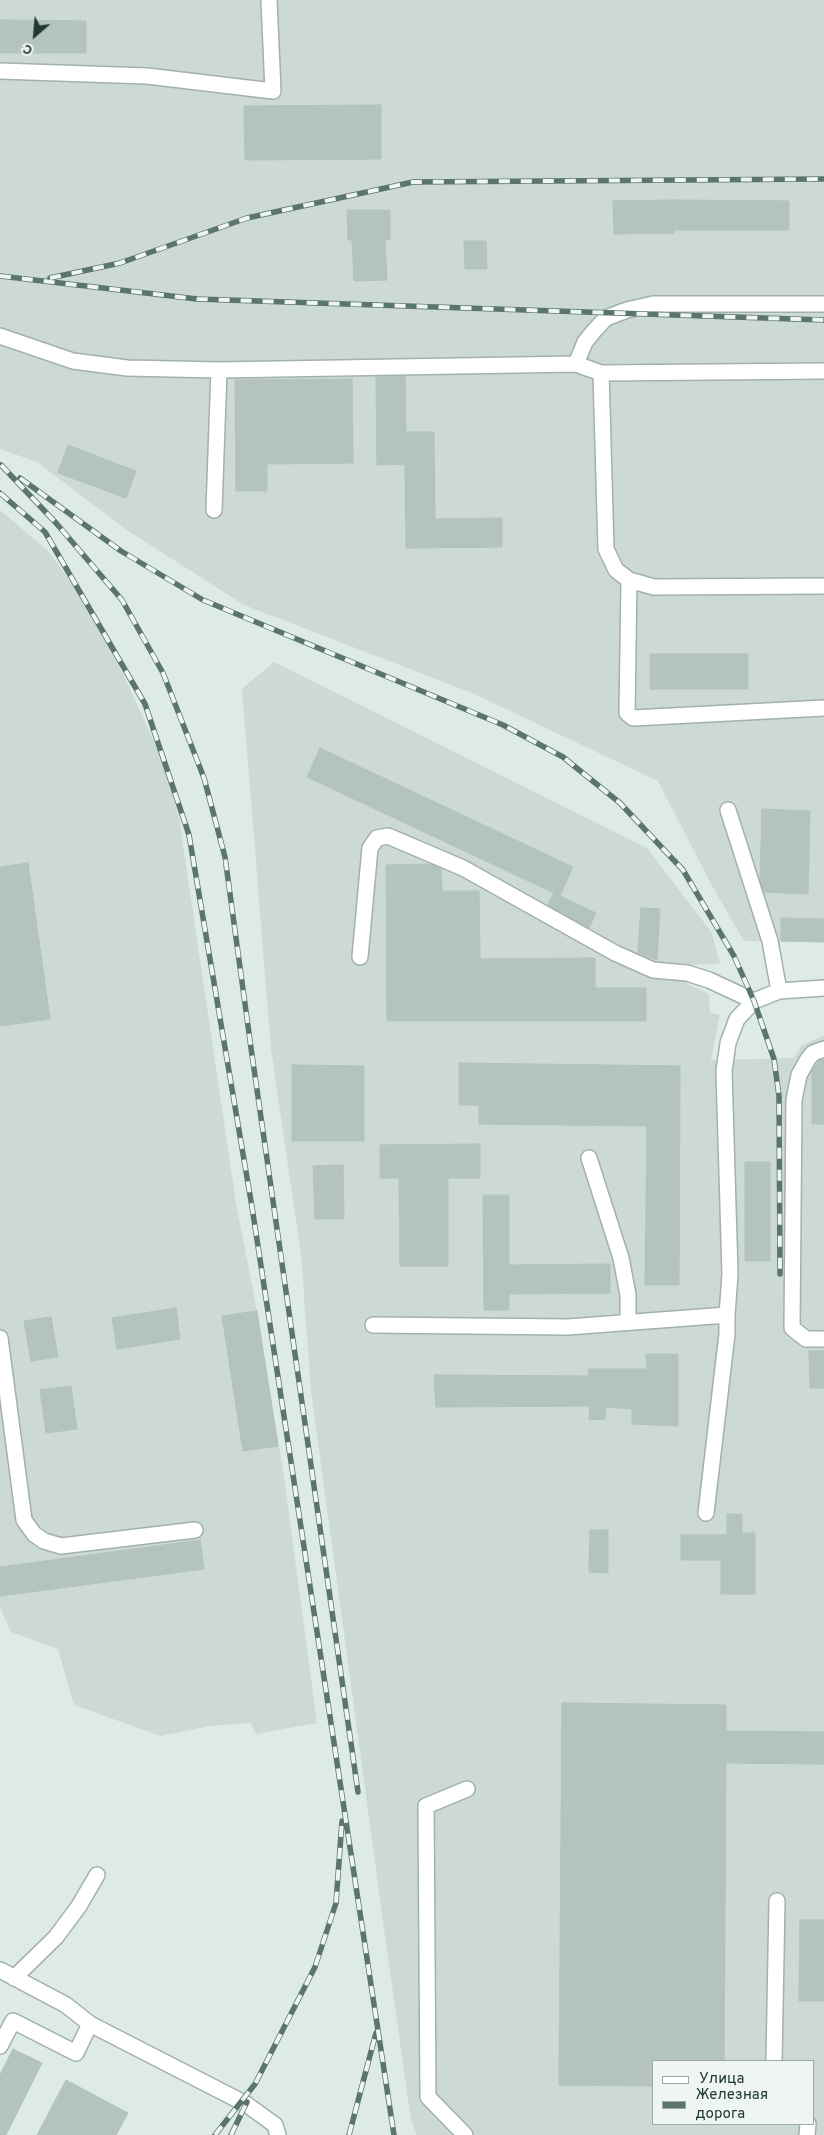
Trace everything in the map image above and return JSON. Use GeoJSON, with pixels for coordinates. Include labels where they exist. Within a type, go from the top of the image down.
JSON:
{"type":"FeatureCollection","features":[{"type":"Feature","properties":{"kind":"lane"},"geometry":{"type":"LineString","coordinates":[[0,70],[147,76],[273,91],[269,0]]}},
{"type":"Feature","properties":{"kind":"lane"},"geometry":{"type":"LineString","coordinates":[[576,364],[585,342],[606,318],[626,310],[653,304],[824,304]]}},
{"type":"Feature","properties":{"kind":"lane"},"geometry":{"type":"LineString","coordinates":[[0,336],[73,362],[127,368],[219,370],[576,364],[601,373],[824,372]]}},
{"type":"Feature","properties":{"kind":"lane"},"geometry":{"type":"LineString","coordinates":[[214,510],[219,370]]}},
{"type":"Feature","properties":{"kind":"lane"},"geometry":{"type":"LineString","coordinates":[[601,373],[606,549],[616,570],[629,580],[654,587],[824,586]]}},
{"type":"Feature","properties":{"kind":"lane"},"geometry":{"type":"LineString","coordinates":[[629,580],[627,713],[633,718],[824,708]]}},
{"type":"Feature","properties":{"kind":"lane"},"geometry":{"type":"LineString","coordinates":[[728,810],[770,941],[779,991]]}},
{"type":"Feature","properties":{"kind":"lane"},"geometry":{"type":"LineString","coordinates":[[360,957],[370,848],[377,838],[388,836],[463,868],[615,954],[653,970],[687,973],[709,980],[754,1002]]}},
{"type":"Feature","properties":{"kind":"lane"},"geometry":{"type":"LineString","coordinates":[[706,1513],[727,1334],[730,1274],[724,1070],[728,1043],[737,1019],[754,1002],[779,991],[824,988]]}},
{"type":"Feature","properties":{"kind":"lane"},"geometry":{"type":"LineString","coordinates":[[824,1049],[813,1053],[808,1059],[799,1075],[794,1100],[792,1328],[806,1339],[824,1339]]}},
{"type":"Feature","properties":{"kind":"lane"},"geometry":{"type":"LineString","coordinates":[[589,1158],[621,1258],[628,1295],[628,1322]]}},
{"type":"Feature","properties":{"kind":"lane"},"geometry":{"type":"LineString","coordinates":[[373,1325],[550,1327],[727,1315]]}},
{"type":"Feature","properties":{"kind":"lane"},"geometry":{"type":"LineString","coordinates":[[0,1338],[24,1520],[34,1534],[44,1541],[61,1546],[195,1530]]}},
{"type":"Feature","properties":{"kind":"lane"},"geometry":{"type":"LineString","coordinates":[[465,2135],[428,2097],[426,1806],[467,1789]]}},
{"type":"Feature","properties":{"kind":"lane"},"geometry":{"type":"LineString","coordinates":[[14,1978],[56,1937],[80,1906],[97,1875]]}},
{"type":"Feature","properties":{"kind":"lane"},"geometry":{"type":"LineString","coordinates":[[774,2060],[777,1901]]}},
{"type":"Feature","properties":{"kind":"lane"},"geometry":{"type":"LineString","coordinates":[[0,1970],[66,2004],[90,2024],[246,2104],[275,2125],[278,2135]]}},
{"type":"Feature","properties":{"kind":"lane"},"geometry":{"type":"LineString","coordinates":[[0,2046],[13,2021],[76,2053],[90,2024]]}},
{"type":"Feature","properties":{"kind":"shaded area"},"geometry":{"type":"Polygon","coordinates":[[[0,0],[824,0],[824,942],[744,941],[710,882],[658,781],[472,693],[244,605],[127,530],[37,462],[0,449],[0,0]]]}},
{"type":"Feature","properties":{"kind":"shaded area"},"geometry":{"type":"Polygon","coordinates":[[[0,510],[47,550],[84,599],[124,676],[156,746],[179,818],[236,1203],[257,1311],[284,1477],[317,1723],[256,1734],[251,1723],[209,1726],[161,1736],[74,1705],[58,1649],[11,1632],[0,1608],[0,510]]]}},
{"type":"Feature","properties":{"kind":"shaded area"},"geometry":{"type":"Polygon","coordinates":[[[274,662],[647,848],[712,933],[720,964],[687,965],[687,984],[709,994],[710,1013],[720,1015],[711,1060],[794,1058],[801,1046],[824,1035],[824,2135],[417,2135],[411,2120],[311,1391],[301,1255],[271,1049],[242,689],[274,662]]]}},
{"type":"Feature","properties":{"kind":"building"},"geometry":{"type":"Polygon","coordinates":[[[0,20],[86,21],[86,53],[0,53],[0,20]]]}},
{"type":"Feature","properties":{"kind":"building"},"geometry":{"type":"Polygon","coordinates":[[[381,105],[381,159],[245,160],[244,106],[381,105]]]}},
{"type":"Feature","properties":{"kind":"building"},"geometry":{"type":"Polygon","coordinates":[[[613,201],[789,201],[789,230],[674,230],[674,233],[614,234],[613,201]]]}},
{"type":"Feature","properties":{"kind":"building"},"geometry":{"type":"Polygon","coordinates":[[[347,210],[390,210],[390,240],[385,240],[387,280],[354,281],[352,240],[348,240],[347,210]]]}},
{"type":"Feature","properties":{"kind":"building"},"geometry":{"type":"Polygon","coordinates":[[[464,241],[486,241],[487,269],[465,269],[464,241]]]}},
{"type":"Feature","properties":{"kind":"building"},"geometry":{"type":"Polygon","coordinates":[[[405,376],[406,432],[434,432],[435,519],[502,518],[502,547],[406,548],[405,464],[377,465],[376,377],[405,376]]]}},
{"type":"Feature","properties":{"kind":"building"},"geometry":{"type":"Polygon","coordinates":[[[352,379],[353,463],[267,464],[267,491],[236,491],[235,380],[352,379]]]}},
{"type":"Feature","properties":{"kind":"building"},"geometry":{"type":"Polygon","coordinates":[[[68,445],[136,471],[126,498],[58,473],[68,445]]]}},
{"type":"Feature","properties":{"kind":"building"},"geometry":{"type":"Polygon","coordinates":[[[650,654],[748,654],[748,689],[650,689],[650,654]]]}},
{"type":"Feature","properties":{"kind":"building"},"geometry":{"type":"Polygon","coordinates":[[[320,748],[573,867],[560,896],[596,913],[589,928],[548,905],[554,893],[307,777],[320,748]]]}},
{"type":"Feature","properties":{"kind":"building"},"geometry":{"type":"Polygon","coordinates":[[[762,809],[810,811],[808,894],[764,892],[760,879],[762,809]]]}},
{"type":"Feature","properties":{"kind":"building"},"geometry":{"type":"Polygon","coordinates":[[[28,863],[50,1019],[0,1026],[0,867],[28,863]]]}},
{"type":"Feature","properties":{"kind":"building"},"geometry":{"type":"Polygon","coordinates":[[[431,864],[441,869],[442,891],[479,891],[480,959],[595,958],[595,988],[646,988],[646,1021],[387,1021],[386,865],[431,864]]]}},
{"type":"Feature","properties":{"kind":"building"},"geometry":{"type":"Polygon","coordinates":[[[641,908],[660,909],[657,960],[638,953],[641,908]]]}},
{"type":"Feature","properties":{"kind":"building"},"geometry":{"type":"Polygon","coordinates":[[[781,918],[824,919],[824,942],[781,941],[781,918]]]}},
{"type":"Feature","properties":{"kind":"building"},"geometry":{"type":"Polygon","coordinates":[[[824,1059],[824,1124],[812,1124],[812,1071],[819,1061],[824,1059]]]}},
{"type":"Feature","properties":{"kind":"building"},"geometry":{"type":"Polygon","coordinates":[[[459,1063],[680,1066],[679,1285],[645,1285],[647,1126],[479,1124],[479,1105],[459,1105],[459,1063]]]}},
{"type":"Feature","properties":{"kind":"building"},"geometry":{"type":"Polygon","coordinates":[[[292,1065],[364,1066],[364,1141],[292,1141],[292,1065]]]}},
{"type":"Feature","properties":{"kind":"building"},"geometry":{"type":"Polygon","coordinates":[[[480,1144],[480,1178],[448,1178],[448,1266],[400,1266],[399,1178],[380,1178],[380,1145],[480,1144]]]}},
{"type":"Feature","properties":{"kind":"building"},"geometry":{"type":"Polygon","coordinates":[[[745,1162],[770,1162],[770,1261],[745,1261],[745,1162]]]}},
{"type":"Feature","properties":{"kind":"building"},"geometry":{"type":"Polygon","coordinates":[[[343,1165],[344,1219],[315,1219],[313,1166],[343,1165]]]}},
{"type":"Feature","properties":{"kind":"building"},"geometry":{"type":"Polygon","coordinates":[[[483,1195],[509,1195],[509,1265],[610,1264],[610,1293],[509,1294],[509,1310],[484,1310],[483,1195]]]}},
{"type":"Feature","properties":{"kind":"building"},"geometry":{"type":"Polygon","coordinates":[[[176,1308],[180,1339],[117,1349],[112,1318],[176,1308]]]}},
{"type":"Feature","properties":{"kind":"building"},"geometry":{"type":"Polygon","coordinates":[[[257,1311],[278,1446],[243,1451],[222,1316],[257,1311]]]}},
{"type":"Feature","properties":{"kind":"building"},"geometry":{"type":"Polygon","coordinates":[[[51,1317],[58,1357],[31,1361],[24,1321],[51,1317]]]}},
{"type":"Feature","properties":{"kind":"building"},"geometry":{"type":"Polygon","coordinates":[[[809,1351],[824,1351],[824,1388],[810,1388],[809,1351]]]}},
{"type":"Feature","properties":{"kind":"building"},"geometry":{"type":"Polygon","coordinates":[[[646,1354],[678,1354],[678,1426],[632,1424],[632,1409],[606,1407],[605,1419],[589,1420],[590,1406],[436,1407],[434,1375],[589,1376],[588,1369],[647,1369],[646,1354]]]}},
{"type":"Feature","properties":{"kind":"building"},"geometry":{"type":"Polygon","coordinates":[[[71,1386],[77,1429],[46,1433],[40,1390],[71,1386]]]}},
{"type":"Feature","properties":{"kind":"building"},"geometry":{"type":"Polygon","coordinates":[[[727,1514],[742,1514],[742,1533],[755,1533],[755,1594],[721,1594],[721,1560],[681,1560],[681,1535],[727,1535],[727,1514]]]}},
{"type":"Feature","properties":{"kind":"building"},"geometry":{"type":"Polygon","coordinates":[[[590,1530],[608,1530],[608,1573],[589,1572],[590,1530]]]}},
{"type":"Feature","properties":{"kind":"building"},"geometry":{"type":"Polygon","coordinates":[[[200,1540],[204,1569],[0,1596],[0,1567],[200,1540]]]}},
{"type":"Feature","properties":{"kind":"building"},"geometry":{"type":"Polygon","coordinates":[[[562,1703],[726,1705],[726,1731],[824,1732],[824,1764],[726,1763],[724,2060],[652,2060],[652,2086],[559,2085],[562,1703]]]}},
{"type":"Feature","properties":{"kind":"building"},"geometry":{"type":"Polygon","coordinates":[[[800,1920],[824,1920],[824,2001],[799,2001],[800,1920]]]}},
{"type":"Feature","properties":{"kind":"building"},"geometry":{"type":"Polygon","coordinates":[[[13,2049],[42,2063],[6,2135],[0,2135],[0,2075],[13,2049]]]}},
{"type":"Feature","properties":{"kind":"building"},"geometry":{"type":"Polygon","coordinates":[[[66,2080],[128,2113],[116,2135],[37,2135],[66,2080]]]}},
{"type":"Feature","properties":{"kind":"railway"},"geometry":{"type":"LineString","coordinates":[[50,278],[120,263],[247,218],[413,182],[824,179]]}},
{"type":"Feature","properties":{"kind":"railway"},"geometry":{"type":"LineString","coordinates":[[0,276],[197,299],[824,320]]}},
{"type":"Feature","properties":{"kind":"railway"},"geometry":{"type":"LineString","coordinates":[[1,465],[56,523],[122,600],[163,673],[204,778],[225,857],[358,1792]]}},
{"type":"Feature","properties":{"kind":"railway"},"geometry":{"type":"LineString","coordinates":[[20,478],[121,551],[203,600],[503,725],[563,757],[620,803],[683,870],[734,956],[754,1001],[774,1059],[779,1096],[780,1274]]}},
{"type":"Feature","properties":{"kind":"railway"},"geometry":{"type":"LineString","coordinates":[[0,493],[45,532],[145,704],[189,835],[252,1207],[394,2135]]}},
{"type":"Feature","properties":{"kind":"railway"},"geometry":{"type":"LineString","coordinates":[[215,2135],[255,2084],[315,1967],[336,1903],[342,1821]]}},
{"type":"Feature","properties":{"kind":"railway"},"geometry":{"type":"LineString","coordinates":[[349,2135],[376,2033]]}},
{"type":"Feature","properties":{"kind":"railway"},"geometry":{"type":"LineString","coordinates":[[231,2135],[247,2102]]}}]}
